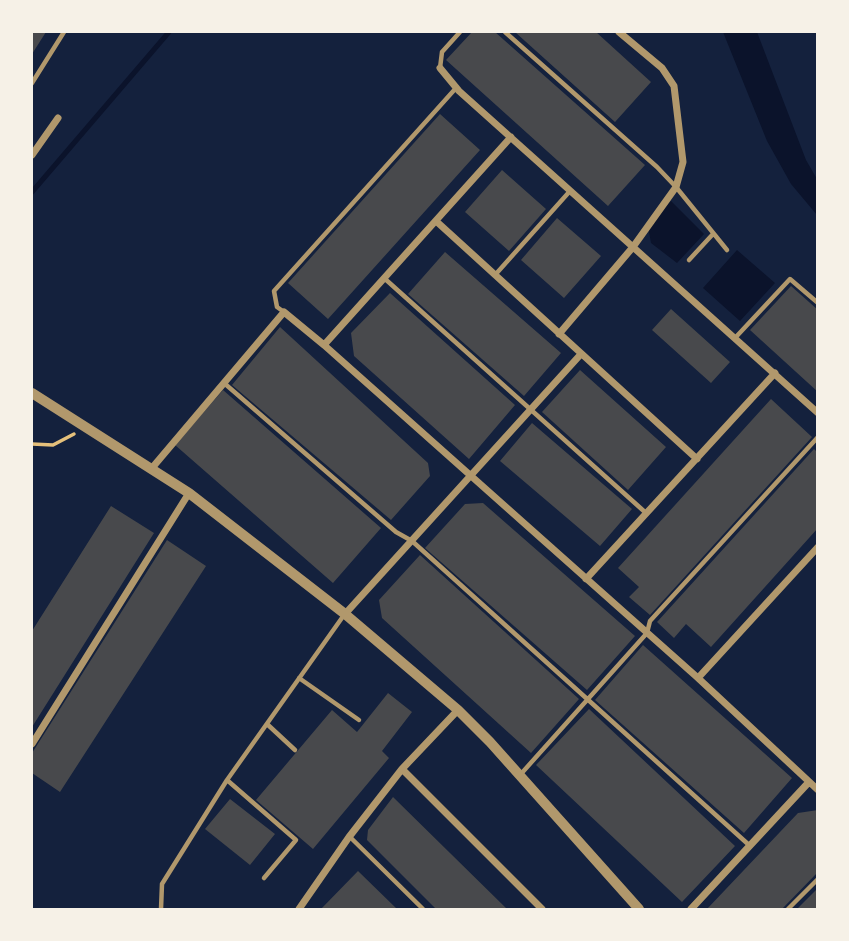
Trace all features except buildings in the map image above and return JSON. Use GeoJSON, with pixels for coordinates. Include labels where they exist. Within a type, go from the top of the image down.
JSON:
{"type":"FeatureCollection","features":[{"type":"Feature","properties":{"kind":"street"},"geometry":{"type":"LineString","coordinates":[[559,334],[633,247],[676,187],[683,162],[674,86],[662,68],[619,32]]}},
{"type":"Feature","properties":{"kind":"street"},"geometry":{"type":"LineString","coordinates":[[440,68],[456,88],[817,413]]}},
{"type":"Feature","properties":{"kind":"street"},"geometry":{"type":"LineString","coordinates":[[32,155],[34,145],[58,118]]}},
{"type":"Feature","properties":{"kind":"street"},"geometry":{"type":"LineString","coordinates":[[324,345],[511,137]]}},
{"type":"Feature","properties":{"kind":"street"},"geometry":{"type":"LineString","coordinates":[[436,221],[697,458]]}},
{"type":"Feature","properties":{"kind":"street"},"geometry":{"type":"LineString","coordinates":[[152,468],[284,312],[698,678],[817,790]]}},
{"type":"Feature","properties":{"kind":"street"},"geometry":{"type":"LineString","coordinates":[[345,614],[581,354]]}},
{"type":"Feature","properties":{"kind":"street"},"geometry":{"type":"LineString","coordinates":[[586,579],[775,373]]}},
{"type":"Feature","properties":{"kind":"street"},"geometry":{"type":"LineString","coordinates":[[32,393],[189,493],[345,614],[458,710],[520,775],[639,909]]}},
{"type":"Feature","properties":{"kind":"street"},"geometry":{"type":"LineString","coordinates":[[32,744],[189,493]]}},
{"type":"Feature","properties":{"kind":"street"},"geometry":{"type":"LineString","coordinates":[[698,678],[817,547]]}},
{"type":"Feature","properties":{"kind":"street"},"geometry":{"type":"LineString","coordinates":[[299,909],[349,837],[402,769],[458,710]]}},
{"type":"Feature","properties":{"kind":"street"},"geometry":{"type":"LineString","coordinates":[[402,769],[542,909]]}},
{"type":"Feature","properties":{"kind":"street"},"geometry":{"type":"LineString","coordinates":[[691,909],[809,782]]}},
{"type":"Feature","properties":{"kind":"lane"},"geometry":{"type":"LineString","coordinates":[[32,83],[64,32]]}},
{"type":"Feature","properties":{"kind":"lane"},"geometry":{"type":"LineString","coordinates":[[440,68],[442,52],[460,32]]}},
{"type":"Feature","properties":{"kind":"lane"},"geometry":{"type":"LineString","coordinates":[[505,32],[676,187],[727,250]]}},
{"type":"Feature","properties":{"kind":"lane"},"geometry":{"type":"LineString","coordinates":[[284,312],[277,307],[274,291],[456,88]]}},
{"type":"Feature","properties":{"kind":"lane"},"geometry":{"type":"LineString","coordinates":[[495,275],[570,191]]}},
{"type":"Feature","properties":{"kind":"lane"},"geometry":{"type":"LineString","coordinates":[[689,260],[713,234]]}},
{"type":"Feature","properties":{"kind":"lane"},"geometry":{"type":"LineString","coordinates":[[384,278],[647,513]]}},
{"type":"Feature","properties":{"kind":"lane"},"geometry":{"type":"LineString","coordinates":[[735,338],[790,278],[817,303]]}},
{"type":"Feature","properties":{"kind":"lane"},"geometry":{"type":"LineString","coordinates":[[224,383],[396,532],[412,541],[750,846]]}},
{"type":"Feature","properties":{"kind":"lane"},"geometry":{"type":"LineString","coordinates":[[520,775],[647,633],[650,621],[817,437]]}},
{"type":"Feature","properties":{"kind":"lane"},"geometry":{"type":"LineString","coordinates":[[161,909],[162,884],[227,780],[345,614]]}},
{"type":"Feature","properties":{"kind":"lane"},"geometry":{"type":"LineString","coordinates":[[299,678],[359,720]]}},
{"type":"Feature","properties":{"kind":"lane"},"geometry":{"type":"LineString","coordinates":[[267,724],[295,750]]}},
{"type":"Feature","properties":{"kind":"lane"},"geometry":{"type":"LineString","coordinates":[[227,780],[296,840],[264,878]]}},
{"type":"Feature","properties":{"kind":"lane"},"geometry":{"type":"LineString","coordinates":[[349,837],[423,909]]}},
{"type":"Feature","properties":{"kind":"lane"},"geometry":{"type":"LineString","coordinates":[[788,909],[817,878]]}},
{"type":"Feature","properties":{"kind":"path"},"geometry":{"type":"LineString","coordinates":[[32,444],[60,443],[83,425]]}},
{"type":"Feature","properties":{"kind":"water"},"geometry":{"type":"Polygon","coordinates":[[[723,32],[757,32],[806,160],[817,179],[817,215],[791,184],[767,141],[723,32]]]}},
{"type":"Feature","properties":{"kind":"water"},"geometry":{"type":"Polygon","coordinates":[[[671,201],[704,234],[677,263],[651,243],[648,226],[671,201]]]}},
{"type":"Feature","properties":{"kind":"water"},"geometry":{"type":"Polygon","coordinates":[[[737,250],[775,283],[740,321],[703,288],[737,250]]]}},
{"type":"Feature","properties":{"kind":"waterway"},"geometry":{"type":"LineString","coordinates":[[32,192],[169,32]]}}]}
